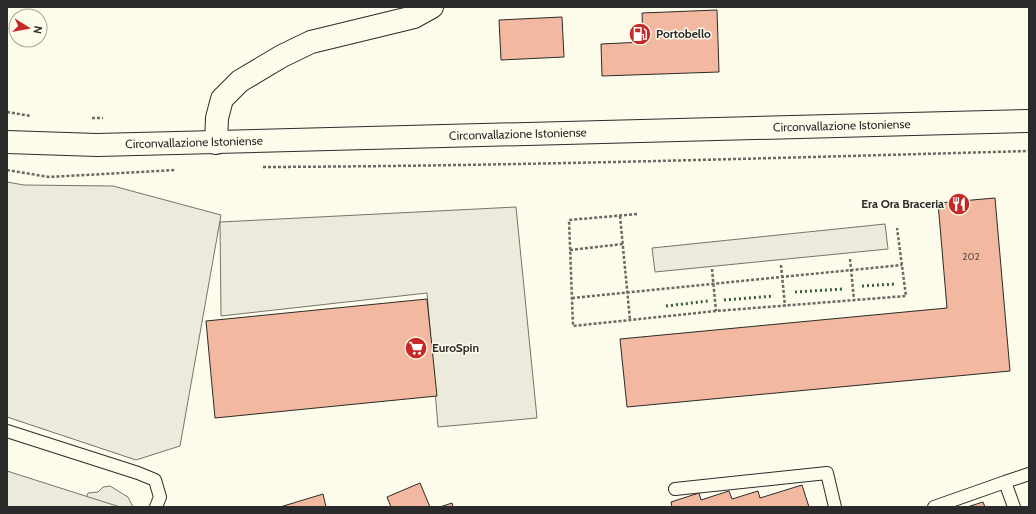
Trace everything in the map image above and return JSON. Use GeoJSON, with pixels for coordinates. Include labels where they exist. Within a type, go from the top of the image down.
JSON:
{"type":"FeatureCollection","features":[{"type":"Feature","properties":{"kind":"main road"},"geometry":{"type":"LineString","coordinates":[[216,143],[217,118],[222,99],[240,81],[282,56],[311,42],[414,17],[432,7]]}},
{"type":"Feature","properties":{"kind":"main road","name":"Circonvallazione Istoniense"},"geometry":{"type":"LineString","coordinates":[[7,142],[97,145],[216,143],[1029,121]]}},
{"type":"Feature","properties":{"kind":"lane"},"geometry":{"type":"LineString","coordinates":[[7,432],[138,473],[155,480],[160,496],[156,507]]}},
{"type":"Feature","properties":{"kind":"lane"},"geometry":{"type":"LineString","coordinates":[[675,489],[827,473],[835,507]]}},
{"type":"Feature","properties":{"kind":"lane"},"geometry":{"type":"LineString","coordinates":[[934,507],[1029,474]]}},
{"type":"Feature","properties":{"kind":"lane"},"geometry":{"type":"LineString","coordinates":[[1005,482],[1014,507]]}},
{"type":"Feature","properties":{"kind":"path"},"geometry":{"type":"LineString","coordinates":[[256,168],[705,160],[1029,151]]}},
{"type":"Feature","properties":{"kind":"path"},"geometry":{"type":"LineString","coordinates":[[7,170],[49,177],[177,170]]}},
{"type":"Feature","properties":{"kind":"path"},"geometry":{"type":"LineString","coordinates":[[637,214],[568,220],[573,326],[716,311],[906,296],[897,228]]}},
{"type":"Feature","properties":{"kind":"path"},"geometry":{"type":"LineString","coordinates":[[620,216],[630,320]]}},
{"type":"Feature","properties":{"kind":"path"},"geometry":{"type":"LineString","coordinates":[[570,250],[623,244]]}},
{"type":"Feature","properties":{"kind":"path"},"geometry":{"type":"LineString","coordinates":[[850,259],[854,300]]}},
{"type":"Feature","properties":{"kind":"path"},"geometry":{"type":"LineString","coordinates":[[781,265],[785,306]]}},
{"type":"Feature","properties":{"kind":"path"},"geometry":{"type":"LineString","coordinates":[[572,298],[902,265]]}},
{"type":"Feature","properties":{"kind":"path"},"geometry":{"type":"LineString","coordinates":[[712,268],[716,311]]}},
{"type":"Feature","properties":{"kind":"shaded area"},"geometry":{"type":"Polygon","coordinates":[[[7,182],[24,185],[113,186],[221,215],[180,446],[136,460],[7,417],[7,182]]]}},
{"type":"Feature","properties":{"kind":"shaded area"},"geometry":{"type":"Polygon","coordinates":[[[516,207],[537,418],[438,427],[427,293],[221,316],[220,222],[516,207]]]}},
{"type":"Feature","properties":{"kind":"shaded area"},"geometry":{"type":"Polygon","coordinates":[[[885,224],[888,249],[655,272],[652,248],[885,224]]]}},
{"type":"Feature","properties":{"kind":"shaded area"},"geometry":{"type":"Polygon","coordinates":[[[7,471],[120,507],[7,507],[7,471]]]}},
{"type":"Feature","properties":{"kind":"shaded area"},"geometry":{"type":"Polygon","coordinates":[[[110,486],[128,497],[133,507],[113,507],[86,499],[88,493],[98,492],[103,487],[110,486]]]}},
{"type":"Feature","properties":{"kind":"building"},"geometry":{"type":"Polygon","coordinates":[[[717,10],[719,72],[602,76],[601,44],[643,42],[642,13],[717,10]]]}},
{"type":"Feature","properties":{"kind":"building"},"geometry":{"type":"Polygon","coordinates":[[[562,17],[564,57],[501,60],[499,20],[562,17]]]}},
{"type":"Feature","properties":{"kind":"building"},"geometry":{"type":"Polygon","coordinates":[[[995,198],[1010,371],[627,407],[620,339],[947,308],[938,203],[995,198]]]}},
{"type":"Feature","properties":{"kind":"building"},"geometry":{"type":"Polygon","coordinates":[[[427,299],[437,396],[215,418],[206,321],[427,299]]]}},
{"type":"Feature","properties":{"kind":"building"},"geometry":{"type":"Polygon","coordinates":[[[420,483],[430,507],[391,507],[387,497],[420,483]]]}},
{"type":"Feature","properties":{"kind":"building"},"geometry":{"type":"Polygon","coordinates":[[[802,485],[809,507],[672,507],[671,502],[699,493],[701,500],[729,491],[732,499],[758,491],[760,498],[802,485]]]}},
{"type":"Feature","properties":{"kind":"building"},"geometry":{"type":"Polygon","coordinates":[[[323,494],[326,507],[280,507],[323,494]]]}},
{"type":"Feature","properties":{"kind":"building"},"geometry":{"type":"Polygon","coordinates":[[[983,502],[985,507],[967,507],[983,502]]]}},
{"type":"Feature","properties":{"kind":"building"},"geometry":{"type":"Polygon","coordinates":[[[452,503],[453,507],[440,507],[452,503]]]}},
{"type":"Feature","properties":{"kind":"hedge"},"geometry":{"type":"LineString","coordinates":[[862,286],[896,284]]}},
{"type":"Feature","properties":{"kind":"hedge"},"geometry":{"type":"LineString","coordinates":[[795,292],[843,289]]}},
{"type":"Feature","properties":{"kind":"hedge"},"geometry":{"type":"LineString","coordinates":[[724,300],[774,296]]}},
{"type":"Feature","properties":{"kind":"hedge"},"geometry":{"type":"LineString","coordinates":[[666,306],[708,301]]}},
{"type":"Feature","properties":{"kind":"place","name":"Portobello"},"geometry":{"type":"Point","coordinates":[640,34]}},
{"type":"Feature","properties":{"kind":"place","name":"Era Ora Braceria"},"geometry":{"type":"Point","coordinates":[959,204]}},
{"type":"Feature","properties":{"kind":"place","name":"EuroSpin"},"geometry":{"type":"Point","coordinates":[416,348]}}]}
